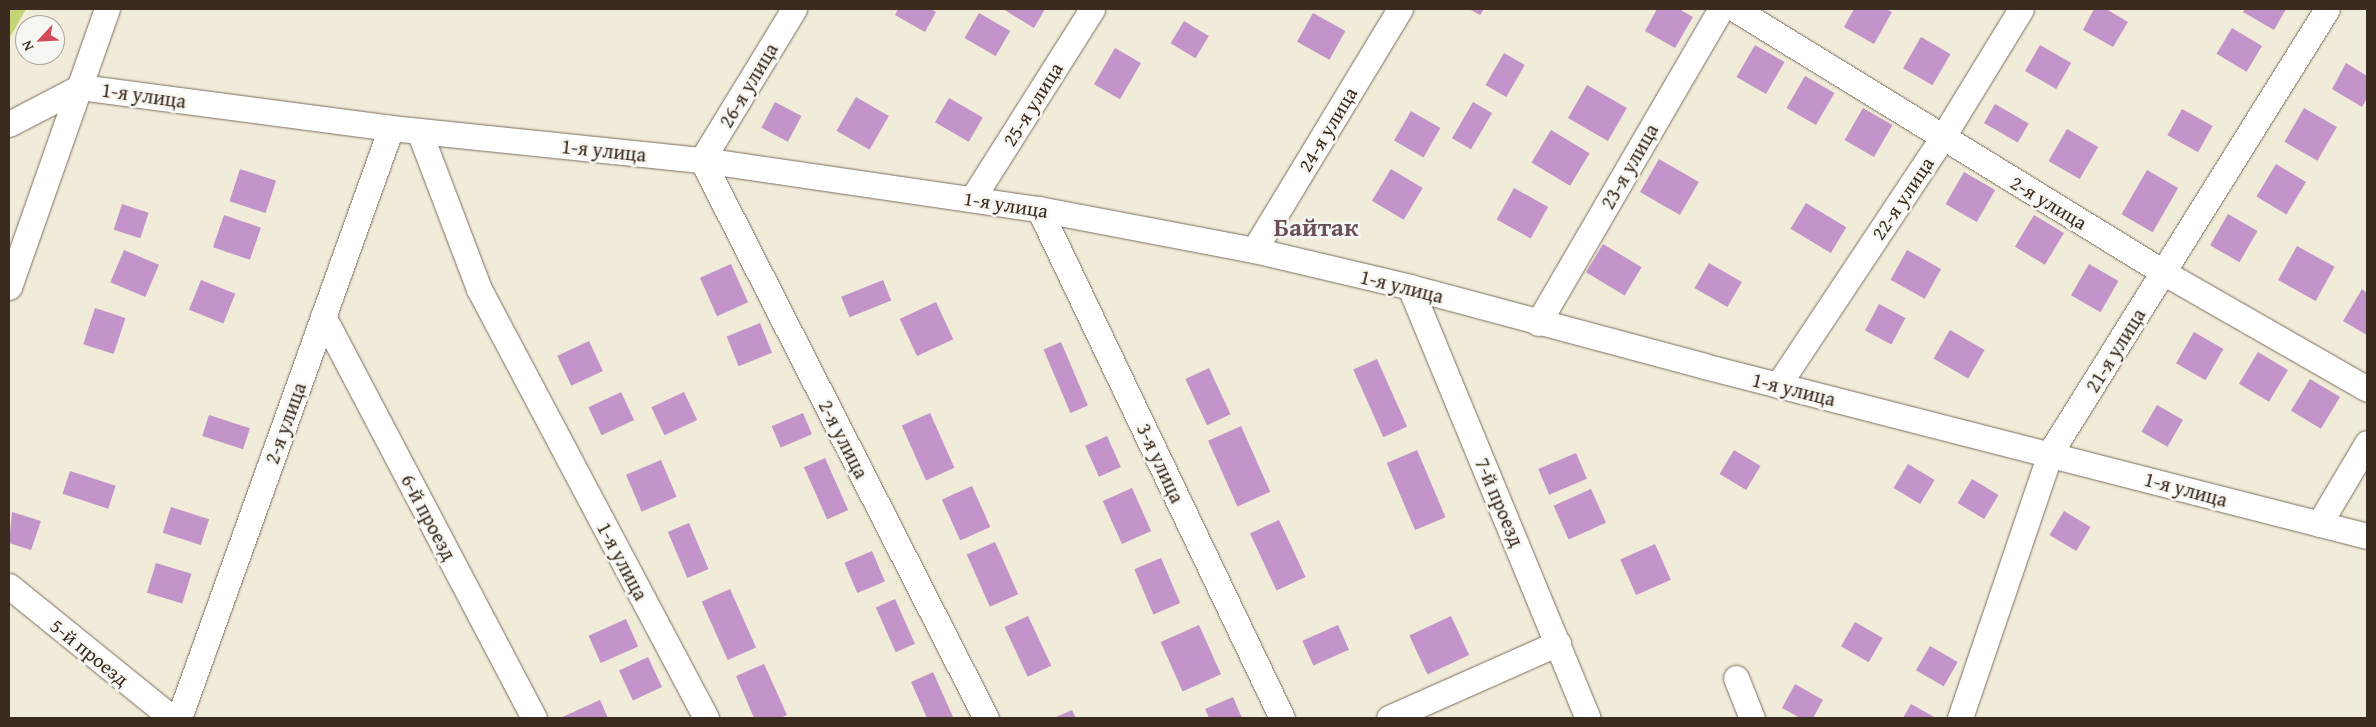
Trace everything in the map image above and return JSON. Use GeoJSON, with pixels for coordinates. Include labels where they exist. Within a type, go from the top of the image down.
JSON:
{"type":"FeatureCollection","features":[{"type":"Feature","properties":{"kind":"street"},"geometry":{"type":"LineString","coordinates":[[9,124],[80,87],[108,9]]}},
{"type":"Feature","properties":{"kind":"street","name":"26-я улица"},"geometry":{"type":"LineString","coordinates":[[702,160],[794,9]]}},
{"type":"Feature","properties":{"kind":"street","name":"25-я улица"},"geometry":{"type":"LineString","coordinates":[[972,199],[1092,9]]}},
{"type":"Feature","properties":{"kind":"street","name":"24-я улица"},"geometry":{"type":"LineString","coordinates":[[1254,250],[1400,9]]}},
{"type":"Feature","properties":{"kind":"street","name":"23-я улица"},"geometry":{"type":"LineString","coordinates":[[1538,323],[1721,9]]}},
{"type":"Feature","properties":{"kind":"street","name":"2-я улица"},"geometry":{"type":"LineString","coordinates":[[1735,9],[1942,138],[2164,272],[2367,389]]}},
{"type":"Feature","properties":{"kind":"street","name":"22-я улица"},"geometry":{"type":"LineString","coordinates":[[1778,385],[1942,138],[2021,9]]}},
{"type":"Feature","properties":{"kind":"street","name":"21-я улица"},"geometry":{"type":"LineString","coordinates":[[1960,718],[2050,453],[2326,9]]}},
{"type":"Feature","properties":{"kind":"street","name":"1-я улица"},"geometry":{"type":"LineString","coordinates":[[9,287],[80,87],[391,128],[702,160],[1039,209],[1254,250],[1410,287],[1538,323],[2050,453],[2367,536]]}},
{"type":"Feature","properties":{"kind":"street","name":"2-я улица"},"geometry":{"type":"LineString","coordinates":[[179,718],[391,128]]}},
{"type":"Feature","properties":{"kind":"street","name":"1-я улица"},"geometry":{"type":"LineString","coordinates":[[418,131],[479,290],[706,718]]}},
{"type":"Feature","properties":{"kind":"street","name":"2-я улица"},"geometry":{"type":"LineString","coordinates":[[702,160],[986,718]]}},
{"type":"Feature","properties":{"kind":"street","name":"3-я улица"},"geometry":{"type":"LineString","coordinates":[[1039,209],[1282,718]]}},
{"type":"Feature","properties":{"kind":"street","name":"7-й проезд"},"geometry":{"type":"LineString","coordinates":[[1410,287],[1588,718]]}},
{"type":"Feature","properties":{"kind":"street","name":"6-й проезд"},"geometry":{"type":"LineString","coordinates":[[323,316],[534,718]]}},
{"type":"Feature","properties":{"kind":"street"},"geometry":{"type":"LineString","coordinates":[[2319,524],[2367,442]]}},
{"type":"Feature","properties":{"kind":"street","name":"5-й проезд"},"geometry":{"type":"LineString","coordinates":[[9,586],[172,718]]}},
{"type":"Feature","properties":{"kind":"street"},"geometry":{"type":"LineString","coordinates":[[1389,718],[1558,643]]}},
{"type":"Feature","properties":{"kind":"street"},"geometry":{"type":"LineString","coordinates":[[1736,678],[1752,718]]}},
{"type":"Feature","properties":{"kind":"green space"},"geometry":{"type":"Polygon","coordinates":[[[9,9],[26,9],[23,15],[15,15],[15,28],[9,39],[9,9]]]}},
{"type":"Feature","properties":{"kind":"building"},"geometry":{"type":"Polygon","coordinates":[[[898,9],[931,9],[936,12],[925,32],[895,15],[898,9]]]}},
{"type":"Feature","properties":{"kind":"building"},"geometry":{"type":"Polygon","coordinates":[[[1003,9],[1045,9],[1034,28],[1003,9]]]}},
{"type":"Feature","properties":{"kind":"building"},"geometry":{"type":"Polygon","coordinates":[[[1469,9],[1484,9],[1480,15],[1469,9]]]}},
{"type":"Feature","properties":{"kind":"building"},"geometry":{"type":"Polygon","coordinates":[[[1657,9],[1679,9],[1693,17],[1675,48],[1645,31],[1657,9]]]}},
{"type":"Feature","properties":{"kind":"building"},"geometry":{"type":"Polygon","coordinates":[[[1854,9],[1886,9],[1892,12],[1874,44],[1844,27],[1854,9]]]}},
{"type":"Feature","properties":{"kind":"building"},"geometry":{"type":"Polygon","coordinates":[[[2094,9],[2106,9],[2128,22],[2113,47],[2083,30],[2094,9]]]}},
{"type":"Feature","properties":{"kind":"building"},"geometry":{"type":"Polygon","coordinates":[[[2245,9],[2286,9],[2274,30],[2243,12],[2245,9]]]}},
{"type":"Feature","properties":{"kind":"building"},"geometry":{"type":"Polygon","coordinates":[[[979,13],[1010,31],[996,56],[964,38],[979,13]]]}},
{"type":"Feature","properties":{"kind":"building"},"geometry":{"type":"Polygon","coordinates":[[[1313,13],[1345,31],[1329,60],[1297,42],[1313,13]]]}},
{"type":"Feature","properties":{"kind":"building"},"geometry":{"type":"Polygon","coordinates":[[[1184,21],[1209,36],[1195,58],[1171,43],[1184,21]]]}},
{"type":"Feature","properties":{"kind":"building"},"geometry":{"type":"Polygon","coordinates":[[[2232,28],[2262,46],[2247,72],[2217,54],[2232,28]]]}},
{"type":"Feature","properties":{"kind":"building"},"geometry":{"type":"Polygon","coordinates":[[[1921,37],[1950,54],[1932,85],[1903,68],[1921,37]]]}},
{"type":"Feature","properties":{"kind":"building"},"geometry":{"type":"Polygon","coordinates":[[[1755,45],[1784,62],[1766,94],[1736,77],[1755,45]]]}},
{"type":"Feature","properties":{"kind":"building"},"geometry":{"type":"Polygon","coordinates":[[[2040,45],[2071,63],[2056,89],[2025,71],[2040,45]]]}},
{"type":"Feature","properties":{"kind":"building"},"geometry":{"type":"Polygon","coordinates":[[[1115,48],[1141,63],[1120,99],[1094,84],[1115,48]]]}},
{"type":"Feature","properties":{"kind":"building"},"geometry":{"type":"Polygon","coordinates":[[[1504,53],[1525,65],[1506,97],[1486,85],[1504,53]]]}},
{"type":"Feature","properties":{"kind":"building"},"geometry":{"type":"Polygon","coordinates":[[[2346,63],[2367,76],[2367,98],[2362,107],[2332,89],[2346,63]]]}},
{"type":"Feature","properties":{"kind":"building"},"geometry":{"type":"Polygon","coordinates":[[[1805,76],[1834,93],[1816,125],[1786,108],[1805,76]]]}},
{"type":"Feature","properties":{"kind":"building"},"geometry":{"type":"Polygon","coordinates":[[[1587,85],[1627,108],[1608,141],[1568,118],[1587,85]]]}},
{"type":"Feature","properties":{"kind":"building"},"geometry":{"type":"Polygon","coordinates":[[[856,97],[889,116],[869,150],[836,131],[856,97]]]}},
{"type":"Feature","properties":{"kind":"building"},"geometry":{"type":"Polygon","coordinates":[[[949,98],[983,118],[969,142],[935,122],[949,98]]]}},
{"type":"Feature","properties":{"kind":"building"},"geometry":{"type":"Polygon","coordinates":[[[775,102],[801,116],[788,142],[761,128],[775,102]]]}},
{"type":"Feature","properties":{"kind":"building"},"geometry":{"type":"Polygon","coordinates":[[[1473,102],[1492,113],[1471,149],[1452,138],[1473,102]]]}},
{"type":"Feature","properties":{"kind":"building"},"geometry":{"type":"Polygon","coordinates":[[[1995,104],[2029,124],[2018,143],[1984,123],[1995,104]]]}},
{"type":"Feature","properties":{"kind":"building"},"geometry":{"type":"Polygon","coordinates":[[[1863,108],[1892,125],[1874,157],[1844,140],[1863,108]]]}},
{"type":"Feature","properties":{"kind":"building"},"geometry":{"type":"Polygon","coordinates":[[[2304,108],[2337,127],[2317,161],[2284,142],[2304,108]]]}},
{"type":"Feature","properties":{"kind":"building"},"geometry":{"type":"Polygon","coordinates":[[[2182,109],[2213,126],[2198,152],[2167,135],[2182,109]]]}},
{"type":"Feature","properties":{"kind":"building"},"geometry":{"type":"Polygon","coordinates":[[[1411,111],[1440,128],[1423,157],[1394,140],[1411,111]]]}},
{"type":"Feature","properties":{"kind":"building"},"geometry":{"type":"Polygon","coordinates":[[[2067,129],[2098,147],[2080,179],[2048,161],[2067,129]]]}},
{"type":"Feature","properties":{"kind":"building"},"geometry":{"type":"Polygon","coordinates":[[[1551,130],[1590,153],[1570,186],[1531,163],[1551,130]]]}},
{"type":"Feature","properties":{"kind":"building"},"geometry":{"type":"Polygon","coordinates":[[[1659,159],[1699,182],[1680,215],[1640,192],[1659,159]]]}},
{"type":"Feature","properties":{"kind":"building"},"geometry":{"type":"Polygon","coordinates":[[[2276,164],[2306,182],[2286,215],[2256,197],[2276,164]]]}},
{"type":"Feature","properties":{"kind":"building"},"geometry":{"type":"Polygon","coordinates":[[[240,169],[276,181],[266,213],[229,201],[240,169]]]}},
{"type":"Feature","properties":{"kind":"building"},"geometry":{"type":"Polygon","coordinates":[[[1391,169],[1423,188],[1404,220],[1372,201],[1391,169]]]}},
{"type":"Feature","properties":{"kind":"building"},"geometry":{"type":"Polygon","coordinates":[[[2147,170],[2178,188],[2153,232],[2122,214],[2147,170]]]}},
{"type":"Feature","properties":{"kind":"building"},"geometry":{"type":"Polygon","coordinates":[[[1964,172],[1995,190],[1977,222],[1946,204],[1964,172]]]}},
{"type":"Feature","properties":{"kind":"building"},"geometry":{"type":"Polygon","coordinates":[[[1514,188],[1548,207],[1531,238],[1497,219],[1514,188]]]}},
{"type":"Feature","properties":{"kind":"building"},"geometry":{"type":"Polygon","coordinates":[[[1806,203],[1846,227],[1831,253],[1791,229],[1806,203]]]}},
{"type":"Feature","properties":{"kind":"building"},"geometry":{"type":"Polygon","coordinates":[[[122,204],[149,213],[140,238],[114,230],[122,204]]]}},
{"type":"Feature","properties":{"kind":"building"},"geometry":{"type":"Polygon","coordinates":[[[2228,214],[2257,231],[2239,262],[2210,245],[2228,214]]]}},
{"type":"Feature","properties":{"kind":"building"},"geometry":{"type":"Polygon","coordinates":[[[224,215],[261,228],[250,260],[213,247],[224,215]]]}},
{"type":"Feature","properties":{"kind":"building"},"geometry":{"type":"Polygon","coordinates":[[[2034,215],[2064,233],[2045,265],[2015,247],[2034,215]]]}},
{"type":"Feature","properties":{"kind":"building"},"geometry":{"type":"Polygon","coordinates":[[[1603,244],[1642,267],[1625,295],[1586,272],[1603,244]]]}},
{"type":"Feature","properties":{"kind":"building"},"geometry":{"type":"Polygon","coordinates":[[[2297,246],[2335,267],[2316,301],[2278,280],[2297,246]]]}},
{"type":"Feature","properties":{"kind":"building"},"geometry":{"type":"Polygon","coordinates":[[[124,250],[159,265],[145,297],[110,282],[124,250]]]}},
{"type":"Feature","properties":{"kind":"building"},"geometry":{"type":"Polygon","coordinates":[[[1907,250],[1941,269],[1925,299],[1891,280],[1907,250]]]}},
{"type":"Feature","properties":{"kind":"building"},"geometry":{"type":"Polygon","coordinates":[[[1709,263],[1742,282],[1727,307],[1694,288],[1709,263]]]}},
{"type":"Feature","properties":{"kind":"building"},"geometry":{"type":"Polygon","coordinates":[[[731,264],[748,302],[717,316],[700,278],[731,264]]]}},
{"type":"Feature","properties":{"kind":"building"},"geometry":{"type":"Polygon","coordinates":[[[2089,264],[2118,281],[2100,312],[2071,295],[2089,264]]]}},
{"type":"Feature","properties":{"kind":"building"},"geometry":{"type":"Polygon","coordinates":[[[201,280],[235,294],[223,324],[189,310],[201,280]]]}},
{"type":"Feature","properties":{"kind":"building"},"geometry":{"type":"Polygon","coordinates":[[[883,280],[891,300],[850,317],[841,297],[883,280]]]}},
{"type":"Feature","properties":{"kind":"building"},"geometry":{"type":"Polygon","coordinates":[[[2362,289],[2367,293],[2367,335],[2343,321],[2362,289]]]}},
{"type":"Feature","properties":{"kind":"building"},"geometry":{"type":"Polygon","coordinates":[[[936,302],[953,339],[917,356],[900,319],[936,302]]]}},
{"type":"Feature","properties":{"kind":"building"},"geometry":{"type":"Polygon","coordinates":[[[1879,304],[1905,318],[1891,345],[1865,330],[1879,304]]]}},
{"type":"Feature","properties":{"kind":"building"},"geometry":{"type":"Polygon","coordinates":[[[95,308],[125,318],[114,354],[83,344],[95,308]]]}},
{"type":"Feature","properties":{"kind":"building"},"geometry":{"type":"Polygon","coordinates":[[[760,323],[772,353],[739,366],[727,336],[760,323]]]}},
{"type":"Feature","properties":{"kind":"building"},"geometry":{"type":"Polygon","coordinates":[[[1950,330],[1985,350],[1968,379],[1934,359],[1950,330]]]}},
{"type":"Feature","properties":{"kind":"building"},"geometry":{"type":"Polygon","coordinates":[[[2194,332],[2223,349],[2205,380],[2176,363],[2194,332]]]}},
{"type":"Feature","properties":{"kind":"building"},"geometry":{"type":"Polygon","coordinates":[[[589,341],[603,371],[571,386],[557,356],[589,341]]]}},
{"type":"Feature","properties":{"kind":"building"},"geometry":{"type":"Polygon","coordinates":[[[1061,342],[1088,406],[1070,413],[1044,349],[1061,342]]]}},
{"type":"Feature","properties":{"kind":"building"},"geometry":{"type":"Polygon","coordinates":[[[2258,352],[2288,370],[2269,402],[2239,384],[2258,352]]]}},
{"type":"Feature","properties":{"kind":"building"},"geometry":{"type":"Polygon","coordinates":[[[1377,359],[1407,427],[1383,437],[1353,370],[1377,359]]]}},
{"type":"Feature","properties":{"kind":"building"},"geometry":{"type":"Polygon","coordinates":[[[1209,368],[1231,414],[1207,425],[1185,379],[1209,368]]]}},
{"type":"Feature","properties":{"kind":"building"},"geometry":{"type":"Polygon","coordinates":[[[2310,379],[2340,397],[2321,429],[2291,411],[2310,379]]]}},
{"type":"Feature","properties":{"kind":"building"},"geometry":{"type":"Polygon","coordinates":[[[621,392],[634,420],[601,435],[588,407],[621,392]]]}},
{"type":"Feature","properties":{"kind":"building"},"geometry":{"type":"Polygon","coordinates":[[[684,392],[697,420],[664,435],[651,407],[684,392]]]}},
{"type":"Feature","properties":{"kind":"building"},"geometry":{"type":"Polygon","coordinates":[[[2157,405],[2183,420],[2167,447],[2142,432],[2157,405]]]}},
{"type":"Feature","properties":{"kind":"building"},"geometry":{"type":"Polygon","coordinates":[[[803,413],[812,434],[781,447],[772,426],[803,413]]]}},
{"type":"Feature","properties":{"kind":"building"},"geometry":{"type":"Polygon","coordinates":[[[930,413],[954,468],[926,480],[902,426],[930,413]]]}},
{"type":"Feature","properties":{"kind":"building"},"geometry":{"type":"Polygon","coordinates":[[[209,415],[250,428],[243,449],[202,436],[209,415]]]}},
{"type":"Feature","properties":{"kind":"building"},"geometry":{"type":"Polygon","coordinates":[[[1241,426],[1270,492],[1237,506],[1208,441],[1241,426]]]}},
{"type":"Feature","properties":{"kind":"building"},"geometry":{"type":"Polygon","coordinates":[[[1107,436],[1121,467],[1099,477],[1085,446],[1107,436]]]}},
{"type":"Feature","properties":{"kind":"building"},"geometry":{"type":"Polygon","coordinates":[[[1417,450],[1446,517],[1415,530],[1387,463],[1417,450]]]}},
{"type":"Feature","properties":{"kind":"building"},"geometry":{"type":"Polygon","coordinates":[[[1734,450],[1761,466],[1746,490],[1720,474],[1734,450]]]}},
{"type":"Feature","properties":{"kind":"building"},"geometry":{"type":"Polygon","coordinates":[[[1576,453],[1587,479],[1549,495],[1538,469],[1576,453]]]}},
{"type":"Feature","properties":{"kind":"building"},"geometry":{"type":"Polygon","coordinates":[[[825,458],[848,510],[827,519],[804,467],[825,458]]]}},
{"type":"Feature","properties":{"kind":"building"},"geometry":{"type":"Polygon","coordinates":[[[661,460],[677,497],[642,512],[626,475],[661,460]]]}},
{"type":"Feature","properties":{"kind":"building"},"geometry":{"type":"Polygon","coordinates":[[[1908,464],[1935,480],[1920,504],[1894,488],[1908,464]]]}},
{"type":"Feature","properties":{"kind":"building"},"geometry":{"type":"Polygon","coordinates":[[[70,471],[116,486],[108,509],[63,494],[70,471]]]}},
{"type":"Feature","properties":{"kind":"building"},"geometry":{"type":"Polygon","coordinates":[[[1972,479],[1999,495],[1984,519],[1958,503],[1972,479]]]}},
{"type":"Feature","properties":{"kind":"building"},"geometry":{"type":"Polygon","coordinates":[[[972,486],[990,527],[960,541],[942,499],[972,486]]]}},
{"type":"Feature","properties":{"kind":"building"},"geometry":{"type":"Polygon","coordinates":[[[1132,488],[1151,531],[1122,544],[1103,501],[1132,488]]]}},
{"type":"Feature","properties":{"kind":"building"},"geometry":{"type":"Polygon","coordinates":[[[1591,489],[1606,523],[1569,539],[1554,506],[1591,489]]]}},
{"type":"Feature","properties":{"kind":"building"},"geometry":{"type":"Polygon","coordinates":[[[171,507],[209,519],[201,545],[163,533],[171,507]]]}},
{"type":"Feature","properties":{"kind":"building"},"geometry":{"type":"Polygon","coordinates":[[[2064,511],[2091,527],[2076,551],[2050,535],[2064,511]]]}},
{"type":"Feature","properties":{"kind":"building"},"geometry":{"type":"Polygon","coordinates":[[[12,512],[41,521],[31,550],[9,543],[12,512]]]}},
{"type":"Feature","properties":{"kind":"building"},"geometry":{"type":"Polygon","coordinates":[[[1279,520],[1306,577],[1277,591],[1250,534],[1279,520]]]}},
{"type":"Feature","properties":{"kind":"building"},"geometry":{"type":"Polygon","coordinates":[[[689,523],[709,569],[687,578],[668,532],[689,523]]]}},
{"type":"Feature","properties":{"kind":"building"},"geometry":{"type":"Polygon","coordinates":[[[995,542],[1018,594],[990,607],[967,555],[995,542]]]}},
{"type":"Feature","properties":{"kind":"building"},"geometry":{"type":"Polygon","coordinates":[[[1655,544],[1671,580],[1636,595],[1620,559],[1655,544]]]}},
{"type":"Feature","properties":{"kind":"building"},"geometry":{"type":"Polygon","coordinates":[[[872,551],[885,581],[857,593],[844,563],[872,551]]]}},
{"type":"Feature","properties":{"kind":"building"},"geometry":{"type":"Polygon","coordinates":[[[1161,558],[1180,603],[1153,614],[1134,569],[1161,558]]]}},
{"type":"Feature","properties":{"kind":"building"},"geometry":{"type":"Polygon","coordinates":[[[156,563],[191,574],[182,603],[147,593],[156,563]]]}},
{"type":"Feature","properties":{"kind":"building"},"geometry":{"type":"Polygon","coordinates":[[[730,589],[756,647],[728,660],[702,602],[730,589]]]}},
{"type":"Feature","properties":{"kind":"building"},"geometry":{"type":"Polygon","coordinates":[[[895,599],[915,644],[896,652],[876,608],[895,599]]]}},
{"type":"Feature","properties":{"kind":"building"},"geometry":{"type":"Polygon","coordinates":[[[1028,616],[1051,666],[1028,677],[1004,627],[1028,616]]]}},
{"type":"Feature","properties":{"kind":"building"},"geometry":{"type":"Polygon","coordinates":[[[1451,616],[1469,655],[1427,674],[1409,635],[1451,616]]]}},
{"type":"Feature","properties":{"kind":"building"},"geometry":{"type":"Polygon","coordinates":[[[626,619],[638,646],[601,663],[589,636],[626,619]]]}},
{"type":"Feature","properties":{"kind":"building"},"geometry":{"type":"Polygon","coordinates":[[[1855,622],[1883,638],[1869,662],[1841,646],[1855,622]]]}},
{"type":"Feature","properties":{"kind":"building"},"geometry":{"type":"Polygon","coordinates":[[[1199,625],[1221,674],[1183,691],[1161,642],[1199,625]]]}},
{"type":"Feature","properties":{"kind":"building"},"geometry":{"type":"Polygon","coordinates":[[[1338,625],[1349,650],[1313,666],[1302,641],[1338,625]]]}},
{"type":"Feature","properties":{"kind":"building"},"geometry":{"type":"Polygon","coordinates":[[[1930,646],[1958,662],[1944,686],[1916,670],[1930,646]]]}},
{"type":"Feature","properties":{"kind":"building"},"geometry":{"type":"Polygon","coordinates":[[[648,657],[662,687],[633,700],[619,671],[648,657]]]}},
{"type":"Feature","properties":{"kind":"building"},"geometry":{"type":"Polygon","coordinates":[[[764,664],[787,715],[780,718],[754,718],[736,676],[764,664]]]}},
{"type":"Feature","properties":{"kind":"building"},"geometry":{"type":"Polygon","coordinates":[[[933,672],[953,717],[927,718],[911,682],[933,672]]]}},
{"type":"Feature","properties":{"kind":"building"},"geometry":{"type":"Polygon","coordinates":[[[1795,684],[1823,700],[1813,718],[1800,718],[1782,708],[1795,684]]]}},
{"type":"Feature","properties":{"kind":"building"},"geometry":{"type":"Polygon","coordinates":[[[1233,697],[1242,718],[1209,718],[1205,709],[1233,697]]]}},
{"type":"Feature","properties":{"kind":"building"},"geometry":{"type":"Polygon","coordinates":[[[600,700],[608,718],[560,718],[600,700]]]}},
{"type":"Feature","properties":{"kind":"building"},"geometry":{"type":"Polygon","coordinates":[[[1911,704],[1936,718],[1903,718],[1911,704]]]}},
{"type":"Feature","properties":{"kind":"building"},"geometry":{"type":"Polygon","coordinates":[[[1072,710],[1076,718],[1054,718],[1072,710]]]}},
{"type":"Feature","properties":{"kind":"district","name":"Байтак"},"geometry":{"type":"Point","coordinates":[1316,227]}}]}
